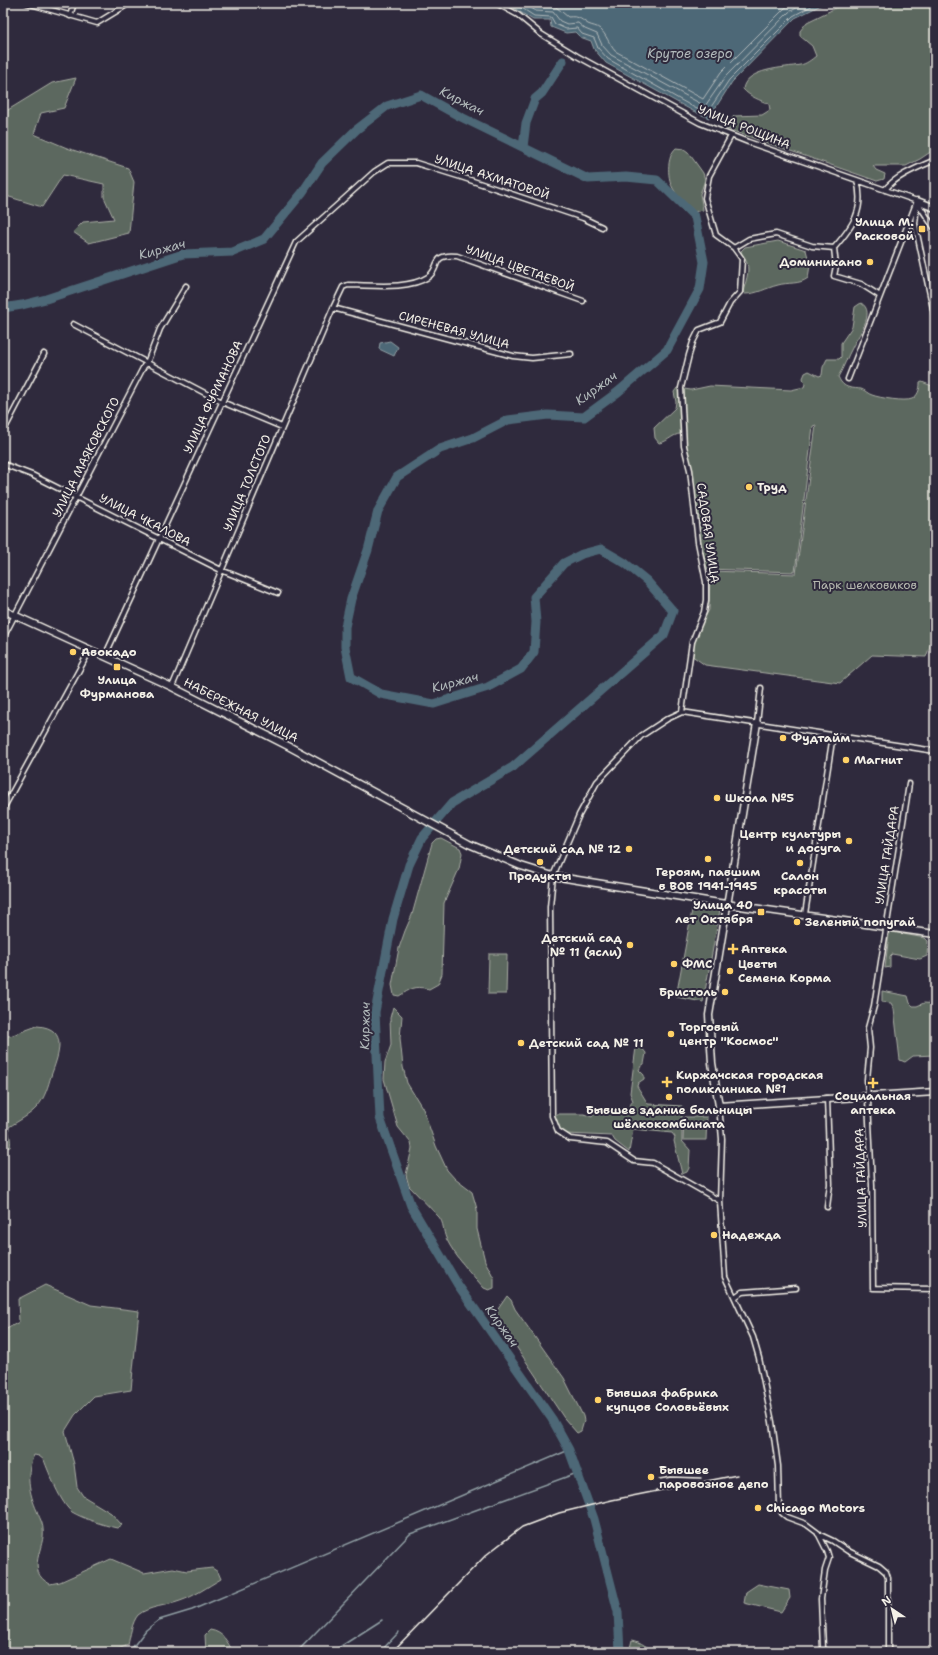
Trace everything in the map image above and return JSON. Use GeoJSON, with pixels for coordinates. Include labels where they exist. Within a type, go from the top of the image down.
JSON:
{"type":"FeatureCollection","features":[{"type":"Feature","properties":{"kind":"street"},"geometry":{"type":"LineString","coordinates":[[27,3],[97,23],[125,4]]}},
{"type":"Feature","properties":{"kind":"street"},"geometry":{"type":"LineString","coordinates":[[70,16],[74,3]]}},
{"type":"Feature","properties":{"kind":"street","name":"УЛИЦА РОЩИНА"},"geometry":{"type":"LineString","coordinates":[[496,3],[518,15],[541,34],[577,56],[700,123],[731,136],[935,208]]}},
{"type":"Feature","properties":{"kind":"street"},"geometry":{"type":"LineString","coordinates":[[731,136],[709,176],[705,198],[716,235],[734,248],[749,239],[776,234],[812,246],[834,248]]}},
{"type":"Feature","properties":{"kind":"street"},"geometry":{"type":"LineString","coordinates":[[885,190],[889,184],[910,171],[935,160]]}},
{"type":"Feature","properties":{"kind":"street","name":"УЛИЦА АХМАТОВОЙ"},"geometry":{"type":"LineString","coordinates":[[374,172],[388,163],[416,163],[583,218],[602,227]]}},
{"type":"Feature","properties":{"kind":"street","name":"УЛИЦА ФУРМАНОВА"},"geometry":{"type":"LineString","coordinates":[[105,656],[296,242],[374,172]]}},
{"type":"Feature","properties":{"kind":"street"},"geometry":{"type":"LineString","coordinates":[[857,180],[860,191],[859,210],[850,230],[834,248],[836,266],[834,276],[861,284],[880,296]]}},
{"type":"Feature","properties":{"kind":"street"},"geometry":{"type":"LineString","coordinates":[[917,201],[915,224],[935,318]]}},
{"type":"Feature","properties":{"kind":"street"},"geometry":{"type":"LineString","coordinates":[[848,379],[917,201]]}},
{"type":"Feature","properties":{"kind":"street"},"geometry":{"type":"LineString","coordinates":[[917,201],[935,229]]}},
{"type":"Feature","properties":{"kind":"street"},"geometry":{"type":"LineString","coordinates":[[907,226],[911,223],[915,224]]}},
{"type":"Feature","properties":{"kind":"street","name":"САДОВАЯ УЛИЦА"},"geometry":{"type":"LineString","coordinates":[[682,712],[692,642],[704,612],[706,582],[698,542],[690,470],[684,446],[681,388],[689,355],[699,330],[720,322],[730,303],[740,292],[742,259],[734,248]]}},
{"type":"Feature","properties":{"kind":"street","name":"УЛИЦА ЦВЕТАЕВОЙ"},"geometry":{"type":"LineString","coordinates":[[344,287],[348,285],[388,286],[413,284],[429,277],[440,258],[448,255],[457,256],[583,301]]}},
{"type":"Feature","properties":{"kind":"street","name":"УЛИЦА МАЯКОВСКОГО"},"geometry":{"type":"LineString","coordinates":[[3,638],[147,362],[160,329],[186,286]]}},
{"type":"Feature","properties":{"kind":"street","name":"УЛИЦА ТОЛСТОГО"},"geometry":{"type":"LineString","coordinates":[[172,687],[333,308],[344,287]]}},
{"type":"Feature","properties":{"kind":"street","name":"СИРЕНЕВАЯ УЛИЦА"},"geometry":{"type":"LineString","coordinates":[[333,308],[513,356],[532,358],[571,354]]}},
{"type":"Feature","properties":{"kind":"street"},"geometry":{"type":"LineString","coordinates":[[73,324],[222,402],[282,427]]}},
{"type":"Feature","properties":{"kind":"street"},"geometry":{"type":"LineString","coordinates":[[3,432],[44,354]]}},
{"type":"Feature","properties":{"kind":"street","name":"УЛИЦА ЧКАЛОВА"},"geometry":{"type":"LineString","coordinates":[[3,464],[32,475],[221,570],[278,593]]}},
{"type":"Feature","properties":{"kind":"street","name":"НАБЕРЕЖНАЯ УЛИЦА"},"geometry":{"type":"LineString","coordinates":[[3,610],[172,687],[290,747],[463,840],[515,864],[553,876],[728,904],[935,934]]}},
{"type":"Feature","properties":{"kind":"street"},"geometry":{"type":"LineString","coordinates":[[3,809],[90,650]]}},
{"type":"Feature","properties":{"kind":"street"},"geometry":{"type":"LineString","coordinates":[[761,688],[757,723],[709,1015],[712,1064],[719,1106],[722,1139],[720,1201],[725,1277],[753,1337],[759,1358],[772,1422],[778,1466],[779,1507],[787,1518],[806,1524],[818,1534],[833,1541],[848,1551],[880,1566],[886,1572],[888,1578],[888,1652]]}},
{"type":"Feature","properties":{"kind":"street"},"geometry":{"type":"LineString","coordinates":[[720,1201],[653,1163],[634,1161],[607,1143],[570,1139],[558,1130],[552,1116],[550,907],[553,876],[579,815],[597,782],[641,736],[667,719],[682,712],[935,751]]}},
{"type":"Feature","properties":{"kind":"street"},"geometry":{"type":"LineString","coordinates":[[805,914],[833,735]]}},
{"type":"Feature","properties":{"kind":"street","name":"УЛИЦА ГАЙДАРА"},"geometry":{"type":"LineString","coordinates":[[909,784],[874,1006],[868,1028],[870,1048],[867,1079],[872,1185],[873,1288],[935,1289]]}},
{"type":"Feature","properties":{"kind":"street"},"geometry":{"type":"LineString","coordinates":[[719,1106],[935,1092]]}},
{"type":"Feature","properties":{"kind":"street"},"geometry":{"type":"LineString","coordinates":[[827,1098],[830,1184],[827,1207]]}},
{"type":"Feature","properties":{"kind":"street"},"geometry":{"type":"LineString","coordinates":[[735,1296],[742,1292],[796,1288]]}},
{"type":"Feature","properties":{"kind":"street"},"geometry":{"type":"LineString","coordinates":[[818,1534],[829,1558],[825,1570],[821,1599],[823,1648],[828,1652]]}},
{"type":"Feature","properties":{"kind":"green space"},"geometry":{"type":"Polygon","coordinates":[[[846,3],[935,3],[935,149],[906,166],[873,166],[876,170],[885,174],[884,179],[877,181],[727,129],[727,124],[734,116],[762,115],[770,110],[769,104],[752,96],[743,89],[746,82],[758,73],[776,68],[802,64],[808,62],[816,56],[812,46],[800,36],[800,31],[807,22],[846,3]]]}},
{"type":"Feature","properties":{"kind":"green space"},"geometry":{"type":"Polygon","coordinates":[[[76,78],[64,108],[41,113],[34,134],[67,148],[128,168],[134,182],[129,233],[89,243],[73,232],[83,222],[114,219],[104,197],[104,184],[63,175],[42,207],[3,195],[3,113],[52,83],[76,78]]]}},
{"type":"Feature","properties":{"kind":"green space"},"geometry":{"type":"Polygon","coordinates":[[[676,148],[684,149],[688,152],[703,173],[705,180],[700,194],[703,210],[693,212],[677,195],[672,186],[669,175],[669,163],[670,157],[676,148]]]}},
{"type":"Feature","properties":{"kind":"green space"},"geometry":{"type":"Polygon","coordinates":[[[778,241],[806,250],[810,265],[808,278],[801,282],[782,284],[758,292],[745,294],[743,292],[748,274],[748,266],[741,251],[745,247],[778,241]]]}},
{"type":"Feature","properties":{"kind":"green space","name":"Парк шелковиков"},"geometry":{"type":"Polygon","coordinates":[[[861,303],[867,312],[867,318],[838,377],[841,382],[850,388],[862,390],[876,396],[904,400],[912,399],[916,396],[920,383],[922,382],[932,386],[935,384],[935,632],[926,657],[872,655],[840,683],[705,665],[691,655],[697,631],[709,610],[710,571],[796,574],[816,425],[813,426],[795,572],[707,569],[700,538],[698,537],[685,434],[677,434],[666,441],[659,443],[655,438],[654,428],[675,408],[676,402],[674,392],[677,388],[691,390],[710,386],[791,390],[804,387],[805,384],[803,378],[805,373],[809,371],[819,376],[822,375],[823,367],[827,359],[839,359],[841,357],[841,343],[852,327],[855,307],[861,303]]]}},
{"type":"Feature","properties":{"kind":"green space"},"geometry":{"type":"Polygon","coordinates":[[[441,838],[460,848],[462,853],[459,869],[444,903],[442,974],[438,984],[429,989],[420,987],[399,996],[394,995],[392,985],[399,948],[412,915],[432,843],[436,839],[441,838]]]}},
{"type":"Feature","properties":{"kind":"green space"},"geometry":{"type":"Polygon","coordinates":[[[693,905],[720,910],[703,1002],[676,997],[693,905]]]}},
{"type":"Feature","properties":{"kind":"green space"},"geometry":{"type":"Polygon","coordinates":[[[892,932],[925,938],[928,941],[927,956],[920,959],[892,954],[890,956],[890,967],[885,968],[889,934],[892,932]]]}},
{"type":"Feature","properties":{"kind":"green space"},"geometry":{"type":"Polygon","coordinates":[[[489,954],[507,954],[506,994],[488,994],[489,954]]]}},
{"type":"Feature","properties":{"kind":"green space"},"geometry":{"type":"Polygon","coordinates":[[[882,991],[908,996],[910,1003],[913,1006],[924,1003],[935,1004],[934,1055],[913,1056],[905,1062],[900,1060],[894,1009],[891,1003],[882,1002],[882,991]]]}},
{"type":"Feature","properties":{"kind":"green space"},"geometry":{"type":"Polygon","coordinates":[[[393,1007],[402,1016],[400,1038],[403,1067],[407,1083],[423,1109],[436,1146],[447,1170],[455,1179],[472,1192],[477,1209],[477,1229],[485,1261],[494,1278],[494,1288],[489,1290],[484,1288],[454,1252],[446,1238],[442,1222],[439,1217],[409,1186],[406,1175],[412,1148],[411,1143],[398,1127],[384,1079],[385,1062],[391,1045],[390,1018],[393,1007]]]}},
{"type":"Feature","properties":{"kind":"green space"},"geometry":{"type":"Polygon","coordinates":[[[37,1026],[47,1028],[54,1032],[58,1037],[59,1044],[56,1060],[42,1100],[31,1113],[9,1127],[11,1142],[10,1147],[3,1149],[3,1035],[10,1036],[37,1026]]]}},
{"type":"Feature","properties":{"kind":"green space"},"geometry":{"type":"Polygon","coordinates":[[[640,1046],[646,1053],[644,1064],[639,1070],[644,1075],[644,1079],[638,1083],[637,1086],[648,1104],[682,1106],[682,1141],[690,1150],[689,1168],[687,1172],[682,1174],[674,1141],[675,1137],[672,1133],[633,1129],[629,1152],[615,1141],[612,1136],[566,1134],[559,1128],[555,1114],[584,1114],[592,1117],[595,1113],[613,1111],[629,1113],[631,1109],[629,1106],[633,1101],[630,1093],[636,1047],[640,1046]]]}},
{"type":"Feature","properties":{"kind":"green space"},"geometry":{"type":"Polygon","coordinates":[[[684,1117],[707,1117],[706,1140],[683,1140],[684,1117]]]}},
{"type":"Feature","properties":{"kind":"green space"},"geometry":{"type":"Polygon","coordinates":[[[45,1285],[91,1305],[139,1311],[131,1390],[94,1396],[75,1415],[65,1431],[74,1464],[77,1487],[83,1496],[111,1513],[122,1525],[117,1528],[112,1527],[72,1512],[60,1495],[44,1460],[39,1456],[34,1455],[31,1462],[29,1483],[34,1504],[42,1522],[43,1529],[42,1543],[37,1566],[38,1572],[42,1579],[50,1584],[60,1582],[111,1559],[144,1573],[173,1568],[187,1571],[212,1568],[218,1572],[221,1579],[185,1599],[142,1612],[134,1621],[128,1645],[111,1652],[3,1652],[3,1331],[19,1322],[18,1299],[45,1285]]]}},
{"type":"Feature","properties":{"kind":"green space"},"geometry":{"type":"Polygon","coordinates":[[[507,1296],[564,1378],[583,1416],[584,1421],[581,1431],[577,1433],[564,1418],[501,1324],[496,1314],[507,1296]]]}},
{"type":"Feature","properties":{"kind":"green space"},"geometry":{"type":"Polygon","coordinates":[[[758,1584],[789,1590],[790,1598],[781,1612],[744,1603],[746,1592],[758,1584]]]}},
{"type":"Feature","properties":{"kind":"green space"},"geometry":{"type":"Polygon","coordinates":[[[210,1630],[221,1635],[227,1641],[233,1652],[206,1652],[205,1635],[210,1630]]]}},
{"type":"Feature","properties":{"kind":"green space"},"geometry":{"type":"Polygon","coordinates":[[[632,1640],[638,1642],[656,1652],[629,1652],[632,1640]]]}},
{"type":"Feature","properties":{"kind":"water","name":"Крутое озеро"},"geometry":{"type":"Polygon","coordinates":[[[506,3],[825,3],[795,18],[732,82],[709,118],[693,111],[606,63],[594,49],[591,41],[580,37],[575,32],[566,33],[551,27],[550,20],[533,20],[506,3]]]}},
{"type":"Feature","properties":{"kind":"water"},"geometry":{"type":"Polygon","coordinates":[[[390,341],[398,347],[394,356],[379,349],[380,343],[390,341]]]}},
{"type":"Feature","properties":{"kind":"waterway"},"geometry":{"type":"LineString","coordinates":[[523,147],[526,123],[535,99],[542,93],[563,61]]}},
{"type":"Feature","properties":{"kind":"waterway","name":"Киржач"},"geometry":{"type":"LineString","coordinates":[[3,308],[46,299],[183,254],[233,252],[264,239],[302,193],[322,163],[356,130],[387,106],[421,95],[459,116],[588,179],[626,177],[657,180],[695,217],[704,262],[700,289],[667,350],[618,392],[584,417],[548,415],[508,420],[473,438],[440,449],[397,477],[378,511],[368,550],[351,599],[345,627],[345,647],[351,677],[381,694],[434,704],[488,687],[521,669],[534,652],[536,622],[534,597],[564,563],[582,554],[601,549],[625,563],[647,581],[673,611],[664,635],[513,767],[452,803],[422,838],[409,865],[393,919],[375,1012],[380,1118],[411,1206],[458,1285],[552,1419],[569,1450],[594,1519],[618,1612],[620,1652]]}},
{"type":"Feature","properties":{"kind":"waterway"},"geometry":{"type":"LineString","coordinates":[[129,1652],[146,1630],[159,1620],[192,1610],[569,1450]]}},
{"type":"Feature","properties":{"kind":"waterway"},"geometry":{"type":"LineString","coordinates":[[297,1652],[410,1534],[577,1473]]}},
{"type":"Feature","properties":{"kind":"waterway"},"geometry":{"type":"LineString","coordinates":[[332,1652],[382,1620]]}},
{"type":"Feature","properties":{"kind":"waterway"},"geometry":{"type":"LineString","coordinates":[[380,1652],[399,1632]]}},
{"type":"Feature","properties":{"kind":"railway"},"geometry":{"type":"LineString","coordinates":[[392,1652],[486,1555],[522,1527],[559,1513],[612,1500],[737,1475]]}},
{"type":"Feature","properties":{"kind":"railway"},"geometry":{"type":"LineString","coordinates":[[659,1479],[671,1477],[701,1478]]}},
{"type":"Feature","properties":{"kind":"place","name":"Улица М. Расковой"},"geometry":{"type":"Point","coordinates":[922,229]}},
{"type":"Feature","properties":{"kind":"place","name":"Доминикано"},"geometry":{"type":"Point","coordinates":[870,262]}},
{"type":"Feature","properties":{"kind":"place","name":"Труд"},"geometry":{"type":"Point","coordinates":[749,487]}},
{"type":"Feature","properties":{"kind":"place","name":"Авокадо"},"geometry":{"type":"Point","coordinates":[73,652]}},
{"type":"Feature","properties":{"kind":"place","name":"Улица Фурманова"},"geometry":{"type":"Point","coordinates":[117,667]}},
{"type":"Feature","properties":{"kind":"place","name":"Фудтайм"},"geometry":{"type":"Point","coordinates":[783,738]}},
{"type":"Feature","properties":{"kind":"place","name":"Магнит"},"geometry":{"type":"Point","coordinates":[846,760]}},
{"type":"Feature","properties":{"kind":"place","name":"Школа №5"},"geometry":{"type":"Point","coordinates":[717,798]}},
{"type":"Feature","properties":{"kind":"place","name":"Центр культуры и досуга"},"geometry":{"type":"Point","coordinates":[849,841]}},
{"type":"Feature","properties":{"kind":"place","name":"Детский сад № 12"},"geometry":{"type":"Point","coordinates":[629,849]}},
{"type":"Feature","properties":{"kind":"place","name":"Героям, павшим в ВОВ 1941-1945"},"geometry":{"type":"Point","coordinates":[708,859]}},
{"type":"Feature","properties":{"kind":"place","name":"Продукты"},"geometry":{"type":"Point","coordinates":[540,862]}},
{"type":"Feature","properties":{"kind":"place","name":"Салон красоты"},"geometry":{"type":"Point","coordinates":[800,863]}},
{"type":"Feature","properties":{"kind":"place","name":"Улица 40 лет Октября"},"geometry":{"type":"Point","coordinates":[761,912]}},
{"type":"Feature","properties":{"kind":"place","name":"Зеленый попугай"},"geometry":{"type":"Point","coordinates":[797,922]}},
{"type":"Feature","properties":{"kind":"place","name":"Детский сад № 11 (ясли)"},"geometry":{"type":"Point","coordinates":[630,945]}},
{"type":"Feature","properties":{"kind":"place","name":"Аптека"},"geometry":{"type":"Point","coordinates":[733,949]}},
{"type":"Feature","properties":{"kind":"place","name":"ФМС"},"geometry":{"type":"Point","coordinates":[674,964]}},
{"type":"Feature","properties":{"kind":"place","name":"Цветы Семена Корма"},"geometry":{"type":"Point","coordinates":[730,971]}},
{"type":"Feature","properties":{"kind":"place","name":"Бристоль"},"geometry":{"type":"Point","coordinates":[725,992]}},
{"type":"Feature","properties":{"kind":"place","name":"Торговый центр \"Космос\""},"geometry":{"type":"Point","coordinates":[671,1034]}},
{"type":"Feature","properties":{"kind":"place","name":"Детский сад № 11"},"geometry":{"type":"Point","coordinates":[521,1043]}},
{"type":"Feature","properties":{"kind":"place","name":"Киржачская городская поликлиника №1"},"geometry":{"type":"Point","coordinates":[667,1082]}},
{"type":"Feature","properties":{"kind":"place","name":"Социальная аптека"},"geometry":{"type":"Point","coordinates":[873,1083]}},
{"type":"Feature","properties":{"kind":"place","name":"Бывшее здание больницы шёлкокомбината"},"geometry":{"type":"Point","coordinates":[669,1097]}},
{"type":"Feature","properties":{"kind":"place","name":"Надежда"},"geometry":{"type":"Point","coordinates":[714,1235]}},
{"type":"Feature","properties":{"kind":"place","name":"Бывшая фабрика купцов Соловьёвых"},"geometry":{"type":"Point","coordinates":[598,1400]}},
{"type":"Feature","properties":{"kind":"place","name":"Бывшее паровозное депо"},"geometry":{"type":"Point","coordinates":[651,1477]}},
{"type":"Feature","properties":{"kind":"place","name":"Chicago Motors"},"geometry":{"type":"Point","coordinates":[758,1508]}}]}
